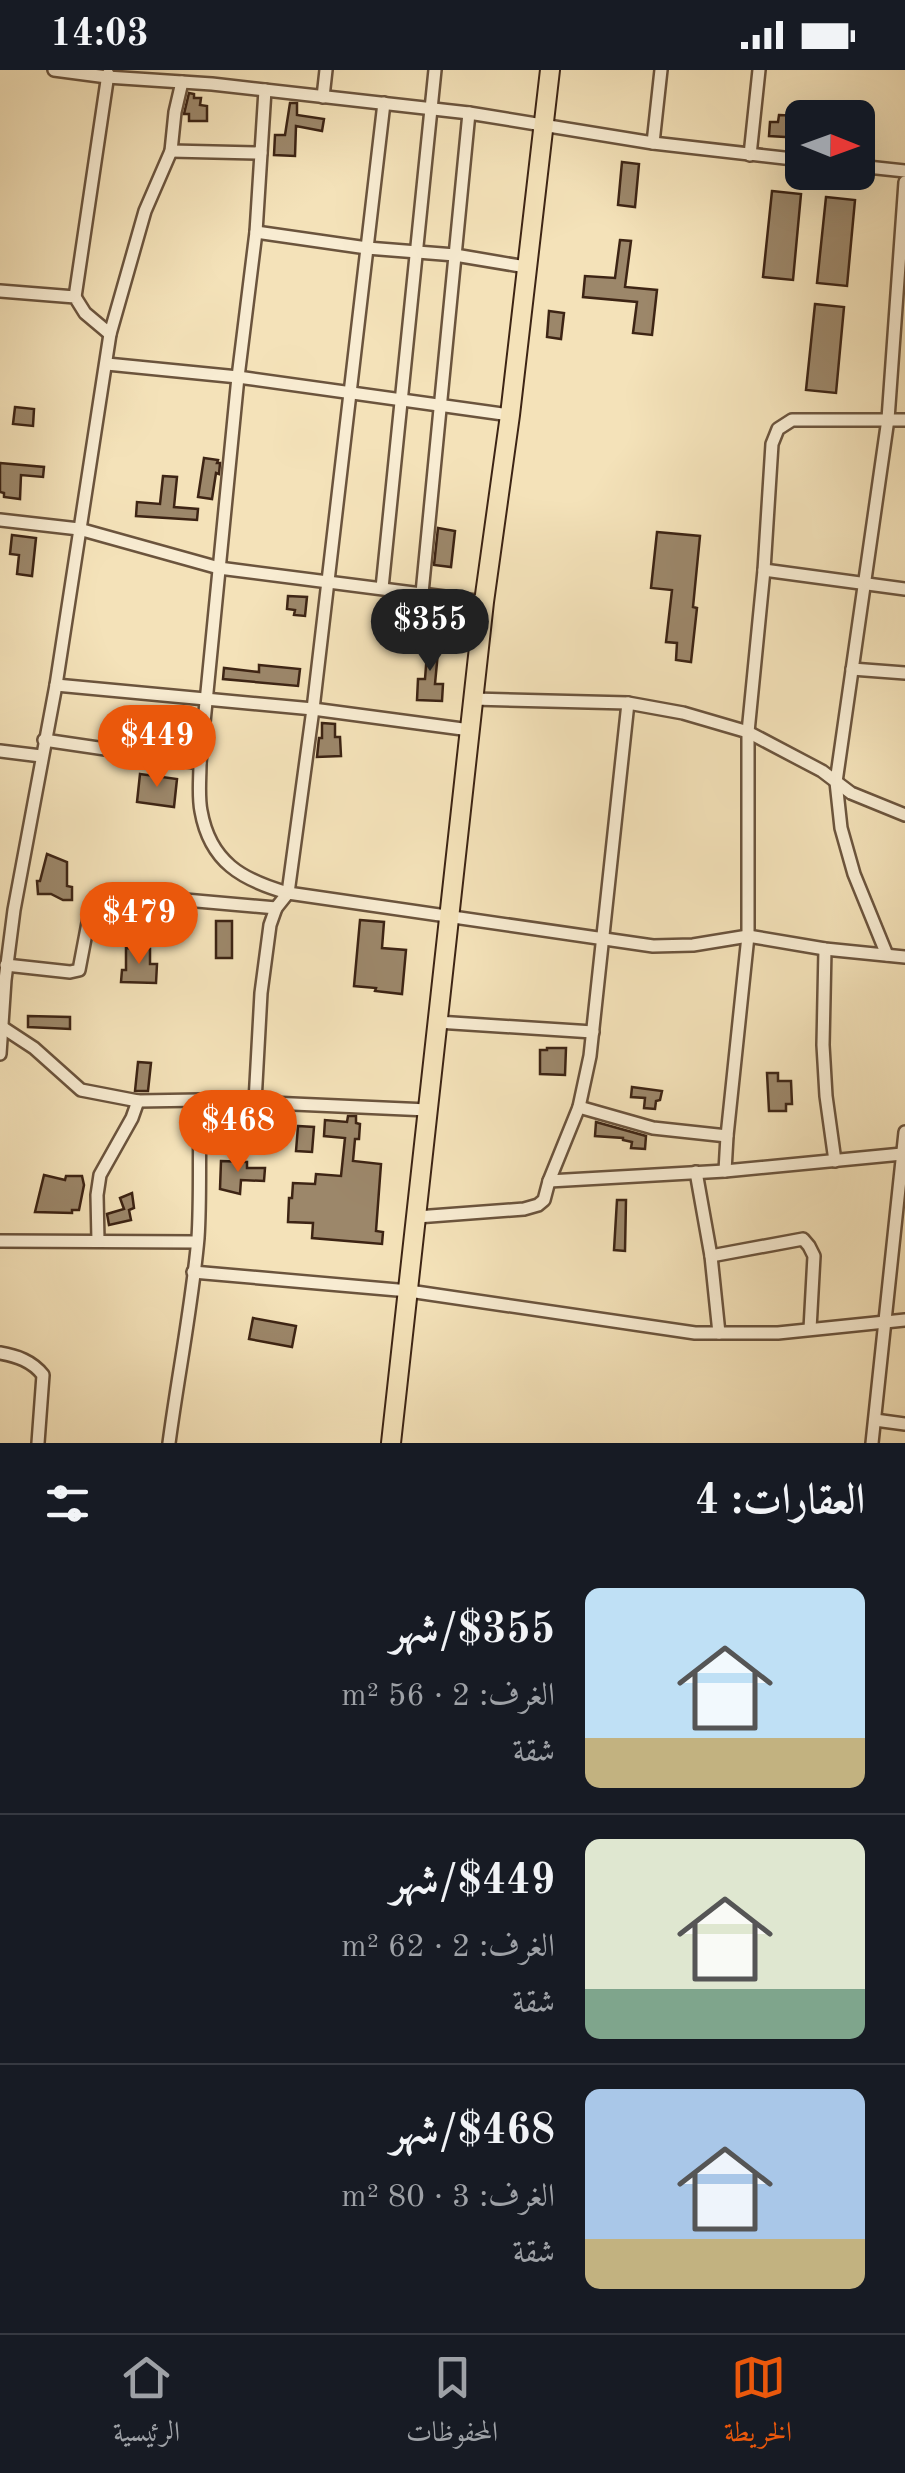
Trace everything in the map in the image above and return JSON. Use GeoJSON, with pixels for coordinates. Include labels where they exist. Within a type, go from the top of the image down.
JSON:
{"type":"FeatureCollection","features":[{"type":"Feature","properties":{"kind":"highway"},"geometry":{"type":"LineString","coordinates":[[391,1443],[484,602],[550,70]]}},
{"type":"Feature","properties":{"kind":"street"},"geometry":{"type":"LineString","coordinates":[[54,70],[468,113],[653,143],[785,158]]}},
{"type":"Feature","properties":{"kind":"street"},"geometry":{"type":"LineString","coordinates":[[212,84],[214,70]]}},
{"type":"Feature","properties":{"kind":"street"},"geometry":{"type":"LineString","coordinates":[[323,97],[326,70]]}},
{"type":"Feature","properties":{"kind":"street"},"geometry":{"type":"LineString","coordinates":[[382,588],[435,70]]}},
{"type":"Feature","properties":{"kind":"street"},"geometry":{"type":"LineString","coordinates":[[653,143],[661,70]]}},
{"type":"Feature","properties":{"kind":"street"},"geometry":{"type":"LineString","coordinates":[[750,155],[759,70]]}},
{"type":"Feature","properties":{"kind":"street"},"geometry":{"type":"LineString","coordinates":[[108,74],[76,297],[85,313],[110,334]]}},
{"type":"Feature","properties":{"kind":"street"},"geometry":{"type":"LineString","coordinates":[[0,1054],[2,980],[56,685],[110,334],[145,211],[171,151],[182,82]]}},
{"type":"Feature","properties":{"kind":"street"},"geometry":{"type":"LineString","coordinates":[[265,90],[256,232],[200,763],[200,808],[207,835],[230,868],[258,884],[288,893],[653,946],[693,946],[748,936],[826,949],[905,956]]}},
{"type":"Feature","properties":{"kind":"street"},"geometry":{"type":"LineString","coordinates":[[255,1102],[261,993],[270,925],[276,908],[288,893],[384,104]]}},
{"type":"Feature","properties":{"kind":"street"},"geometry":{"type":"LineString","coordinates":[[422,593],[468,113]]}},
{"type":"Feature","properties":{"kind":"street"},"geometry":{"type":"LineString","coordinates":[[171,151],[261,152]]}},
{"type":"Feature","properties":{"kind":"street"},"geometry":{"type":"LineString","coordinates":[[875,168],[905,171]]}},
{"type":"Feature","properties":{"kind":"street"},"geometry":{"type":"LineString","coordinates":[[887,955],[854,874],[841,828],[836,782],[888,419],[905,182]]}},
{"type":"Feature","properties":{"kind":"street"},"geometry":{"type":"LineString","coordinates":[[256,232],[526,267]]}},
{"type":"Feature","properties":{"kind":"street"},"geometry":{"type":"LineString","coordinates":[[0,291],[76,297]]}},
{"type":"Feature","properties":{"kind":"street"},"geometry":{"type":"LineString","coordinates":[[107,364],[238,377],[510,414]]}},
{"type":"Feature","properties":{"kind":"street"},"geometry":{"type":"LineString","coordinates":[[725,1171],[748,936],[748,732],[772,444],[778,429],[792,420],[905,420]]}},
{"type":"Feature","properties":{"kind":"street"},"geometry":{"type":"LineString","coordinates":[[0,520],[79,529],[220,568],[484,602]]}},
{"type":"Feature","properties":{"kind":"street"},"geometry":{"type":"LineString","coordinates":[[764,570],[905,589]]}},
{"type":"Feature","properties":{"kind":"street"},"geometry":{"type":"LineString","coordinates":[[852,669],[905,674]]}},
{"type":"Feature","properties":{"kind":"street"},"geometry":{"type":"LineString","coordinates":[[56,685],[312,709],[470,730]]}},
{"type":"Feature","properties":{"kind":"street"},"geometry":{"type":"LineString","coordinates":[[473,699],[628,703],[684,712],[748,732],[822,771],[851,794],[905,815]]}},
{"type":"Feature","properties":{"kind":"street"},"geometry":{"type":"LineString","coordinates":[[417,1217],[524,1208],[544,1200],[579,1108],[590,1056],[628,703]]}},
{"type":"Feature","properties":{"kind":"street"},"geometry":{"type":"LineString","coordinates":[[44,740],[200,763]]}},
{"type":"Feature","properties":{"kind":"street"},"geometry":{"type":"LineString","coordinates":[[0,751],[40,756]]}},
{"type":"Feature","properties":{"kind":"street"},"geometry":{"type":"LineString","coordinates":[[6,965],[79,970],[91,906],[106,895],[276,908]]}},
{"type":"Feature","properties":{"kind":"street"},"geometry":{"type":"LineString","coordinates":[[826,949],[823,1045],[835,1161]]}},
{"type":"Feature","properties":{"kind":"street"},"geometry":{"type":"LineString","coordinates":[[437,1022],[592,1032]]}},
{"type":"Feature","properties":{"kind":"street"},"geometry":{"type":"LineString","coordinates":[[2,1027],[34,1048],[81,1090],[138,1100],[428,1110]]}},
{"type":"Feature","properties":{"kind":"street"},"geometry":{"type":"LineString","coordinates":[[98,1241],[100,1176],[138,1100]]}},
{"type":"Feature","properties":{"kind":"street"},"geometry":{"type":"LineString","coordinates":[[169,1443],[197,1242],[201,1100]]}},
{"type":"Feature","properties":{"kind":"street"},"geometry":{"type":"LineString","coordinates":[[579,1108],[654,1128],[727,1136]]}},
{"type":"Feature","properties":{"kind":"street"},"geometry":{"type":"LineString","coordinates":[[872,1443],[905,1132]]}},
{"type":"Feature","properties":{"kind":"street"},"geometry":{"type":"LineString","coordinates":[[549,1181],[725,1171],[902,1154]]}},
{"type":"Feature","properties":{"kind":"street"},"geometry":{"type":"LineString","coordinates":[[696,1172],[719,1333]]}},
{"type":"Feature","properties":{"kind":"street"},"geometry":{"type":"LineString","coordinates":[[711,1256],[803,1239],[814,1256],[810,1329]]}},
{"type":"Feature","properties":{"kind":"street"},"geometry":{"type":"LineString","coordinates":[[0,1241],[197,1242]]}},
{"type":"Feature","properties":{"kind":"street"},"geometry":{"type":"LineString","coordinates":[[193,1272],[409,1292],[696,1333],[778,1333],[905,1320]]}},
{"type":"Feature","properties":{"kind":"street"},"geometry":{"type":"LineString","coordinates":[[0,1353],[28,1361],[43,1375],[38,1443]]}},
{"type":"Feature","properties":{"kind":"street"},"geometry":{"type":"LineString","coordinates":[[875,1420],[905,1424]]}},
{"type":"Feature","properties":{"kind":"building"},"geometry":{"type":"Polygon","coordinates":[[[189,93],[201,98],[200,105],[207,106],[207,121],[189,121],[189,114],[184,114],[189,93]]]}},
{"type":"Feature","properties":{"kind":"building"},"geometry":{"type":"Polygon","coordinates":[[[290,103],[297,103],[297,115],[324,119],[322,131],[296,126],[295,156],[274,155],[275,135],[285,135],[290,103]]]}},
{"type":"Feature","properties":{"kind":"building"},"geometry":{"type":"Polygon","coordinates":[[[779,115],[785,115],[785,137],[769,136],[770,122],[778,122],[779,115]]]}},
{"type":"Feature","properties":{"kind":"building"},"geometry":{"type":"Polygon","coordinates":[[[622,162],[639,164],[635,207],[618,205],[622,162]]]}},
{"type":"Feature","properties":{"kind":"building"},"geometry":{"type":"Polygon","coordinates":[[[772,191],[801,194],[793,280],[763,277],[772,191]]]}},
{"type":"Feature","properties":{"kind":"building"},"geometry":{"type":"Polygon","coordinates":[[[826,197],[855,200],[847,286],[817,283],[826,197]]]}},
{"type":"Feature","properties":{"kind":"building"},"geometry":{"type":"Polygon","coordinates":[[[620,240],[631,241],[625,287],[657,290],[652,335],[633,333],[637,302],[583,297],[585,276],[615,278],[620,240]]]}},
{"type":"Feature","properties":{"kind":"building"},"geometry":{"type":"Polygon","coordinates":[[[815,304],[844,307],[836,393],[806,390],[815,304]]]}},
{"type":"Feature","properties":{"kind":"building"},"geometry":{"type":"Polygon","coordinates":[[[549,311],[564,313],[561,339],[547,337],[549,311]]]}},
{"type":"Feature","properties":{"kind":"building"},"geometry":{"type":"Polygon","coordinates":[[[15,407],[34,409],[33,426],[13,424],[15,407]]]}},
{"type":"Feature","properties":{"kind":"building"},"geometry":{"type":"Polygon","coordinates":[[[204,458],[220,463],[212,499],[198,497],[204,458]]]}},
{"type":"Feature","properties":{"kind":"building"},"geometry":{"type":"Polygon","coordinates":[[[0,463],[44,467],[43,477],[21,475],[20,499],[4,497],[0,492],[0,463]]]}},
{"type":"Feature","properties":{"kind":"building"},"geometry":{"type":"Polygon","coordinates":[[[163,476],[177,477],[174,507],[198,509],[197,520],[136,516],[137,502],[160,504],[163,476]]]}},
{"type":"Feature","properties":{"kind":"building"},"geometry":{"type":"Polygon","coordinates":[[[438,528],[455,531],[451,567],[434,565],[438,528]]]}},
{"type":"Feature","properties":{"kind":"building"},"geometry":{"type":"Polygon","coordinates":[[[657,532],[700,536],[691,662],[676,660],[677,643],[666,642],[672,590],[651,588],[657,532]]]}},
{"type":"Feature","properties":{"kind":"building"},"geometry":{"type":"Polygon","coordinates":[[[12,535],[36,538],[32,576],[17,574],[19,555],[10,554],[12,535]]]}},
{"type":"Feature","properties":{"kind":"building"},"geometry":{"type":"Polygon","coordinates":[[[288,596],[307,597],[305,616],[294,615],[295,610],[287,609],[288,596]]]}},
{"type":"Feature","properties":{"kind":"building"},"geometry":{"type":"Polygon","coordinates":[[[422,639],[439,641],[435,684],[443,684],[442,701],[417,700],[418,679],[425,679],[427,653],[421,653],[422,639]]]}},
{"type":"Feature","properties":{"kind":"building"},"geometry":{"type":"Polygon","coordinates":[[[259,665],[300,669],[298,686],[223,679],[224,668],[259,672],[259,665]]]}},
{"type":"Feature","properties":{"kind":"building"},"geometry":{"type":"Polygon","coordinates":[[[322,723],[335,724],[341,756],[317,757],[322,723]]]}},
{"type":"Feature","properties":{"kind":"building"},"geometry":{"type":"Polygon","coordinates":[[[140,774],[177,779],[174,807],[137,802],[140,774]]]}},
{"type":"Feature","properties":{"kind":"building"},"geometry":{"type":"Polygon","coordinates":[[[47,854],[67,862],[67,886],[72,887],[72,900],[38,894],[37,881],[47,854]]]}},
{"type":"Feature","properties":{"kind":"building"},"geometry":{"type":"Polygon","coordinates":[[[360,920],[384,922],[382,948],[406,950],[402,994],[354,986],[360,920]]]}},
{"type":"Feature","properties":{"kind":"building"},"geometry":{"type":"Polygon","coordinates":[[[216,921],[232,921],[232,958],[216,958],[216,921]]]}},
{"type":"Feature","properties":{"kind":"building"},"geometry":{"type":"Polygon","coordinates":[[[126,948],[150,949],[150,964],[157,964],[156,983],[121,982],[122,970],[126,970],[126,948]]]}},
{"type":"Feature","properties":{"kind":"building"},"geometry":{"type":"Polygon","coordinates":[[[28,1016],[70,1017],[70,1029],[28,1027],[28,1016]]]}},
{"type":"Feature","properties":{"kind":"building"},"geometry":{"type":"Polygon","coordinates":[[[566,1048],[565,1075],[540,1074],[540,1050],[566,1048]]]}},
{"type":"Feature","properties":{"kind":"building"},"geometry":{"type":"Polygon","coordinates":[[[138,1062],[151,1063],[148,1091],[135,1091],[138,1062]]]}},
{"type":"Feature","properties":{"kind":"building"},"geometry":{"type":"Polygon","coordinates":[[[767,1073],[778,1073],[778,1081],[791,1081],[792,1104],[786,1104],[786,1111],[769,1111],[767,1073]]]}},
{"type":"Feature","properties":{"kind":"building"},"geometry":{"type":"Polygon","coordinates":[[[632,1087],[662,1091],[655,1109],[644,1108],[645,1098],[631,1097],[632,1087]]]}},
{"type":"Feature","properties":{"kind":"building"},"geometry":{"type":"Polygon","coordinates":[[[348,1116],[356,1116],[356,1123],[360,1124],[353,1161],[381,1164],[376,1231],[383,1232],[382,1244],[312,1238],[313,1223],[288,1222],[293,1183],[315,1184],[316,1174],[341,1176],[345,1138],[324,1136],[325,1120],[347,1122],[348,1116]]]}},
{"type":"Feature","properties":{"kind":"building"},"geometry":{"type":"Polygon","coordinates":[[[596,1122],[646,1136],[645,1149],[631,1148],[632,1142],[623,1138],[595,1136],[596,1122]]]}},
{"type":"Feature","properties":{"kind":"building"},"geometry":{"type":"Polygon","coordinates":[[[298,1126],[314,1127],[312,1152],[296,1151],[298,1126]]]}},
{"type":"Feature","properties":{"kind":"building"},"geometry":{"type":"Polygon","coordinates":[[[221,1161],[247,1162],[247,1168],[265,1168],[264,1181],[241,1180],[240,1194],[220,1189],[221,1161]]]}},
{"type":"Feature","properties":{"kind":"building"},"geometry":{"type":"Polygon","coordinates":[[[44,1175],[65,1180],[66,1176],[82,1176],[79,1210],[35,1212],[44,1175]]]}},
{"type":"Feature","properties":{"kind":"building"},"geometry":{"type":"Polygon","coordinates":[[[132,1193],[131,1220],[109,1225],[107,1214],[124,1209],[120,1198],[132,1193]]]}},
{"type":"Feature","properties":{"kind":"building"},"geometry":{"type":"Polygon","coordinates":[[[617,1200],[626,1200],[625,1251],[614,1250],[617,1200]]]}},
{"type":"Feature","properties":{"kind":"building"},"geometry":{"type":"Polygon","coordinates":[[[253,1318],[296,1326],[292,1347],[249,1339],[253,1318]]]}}]}
